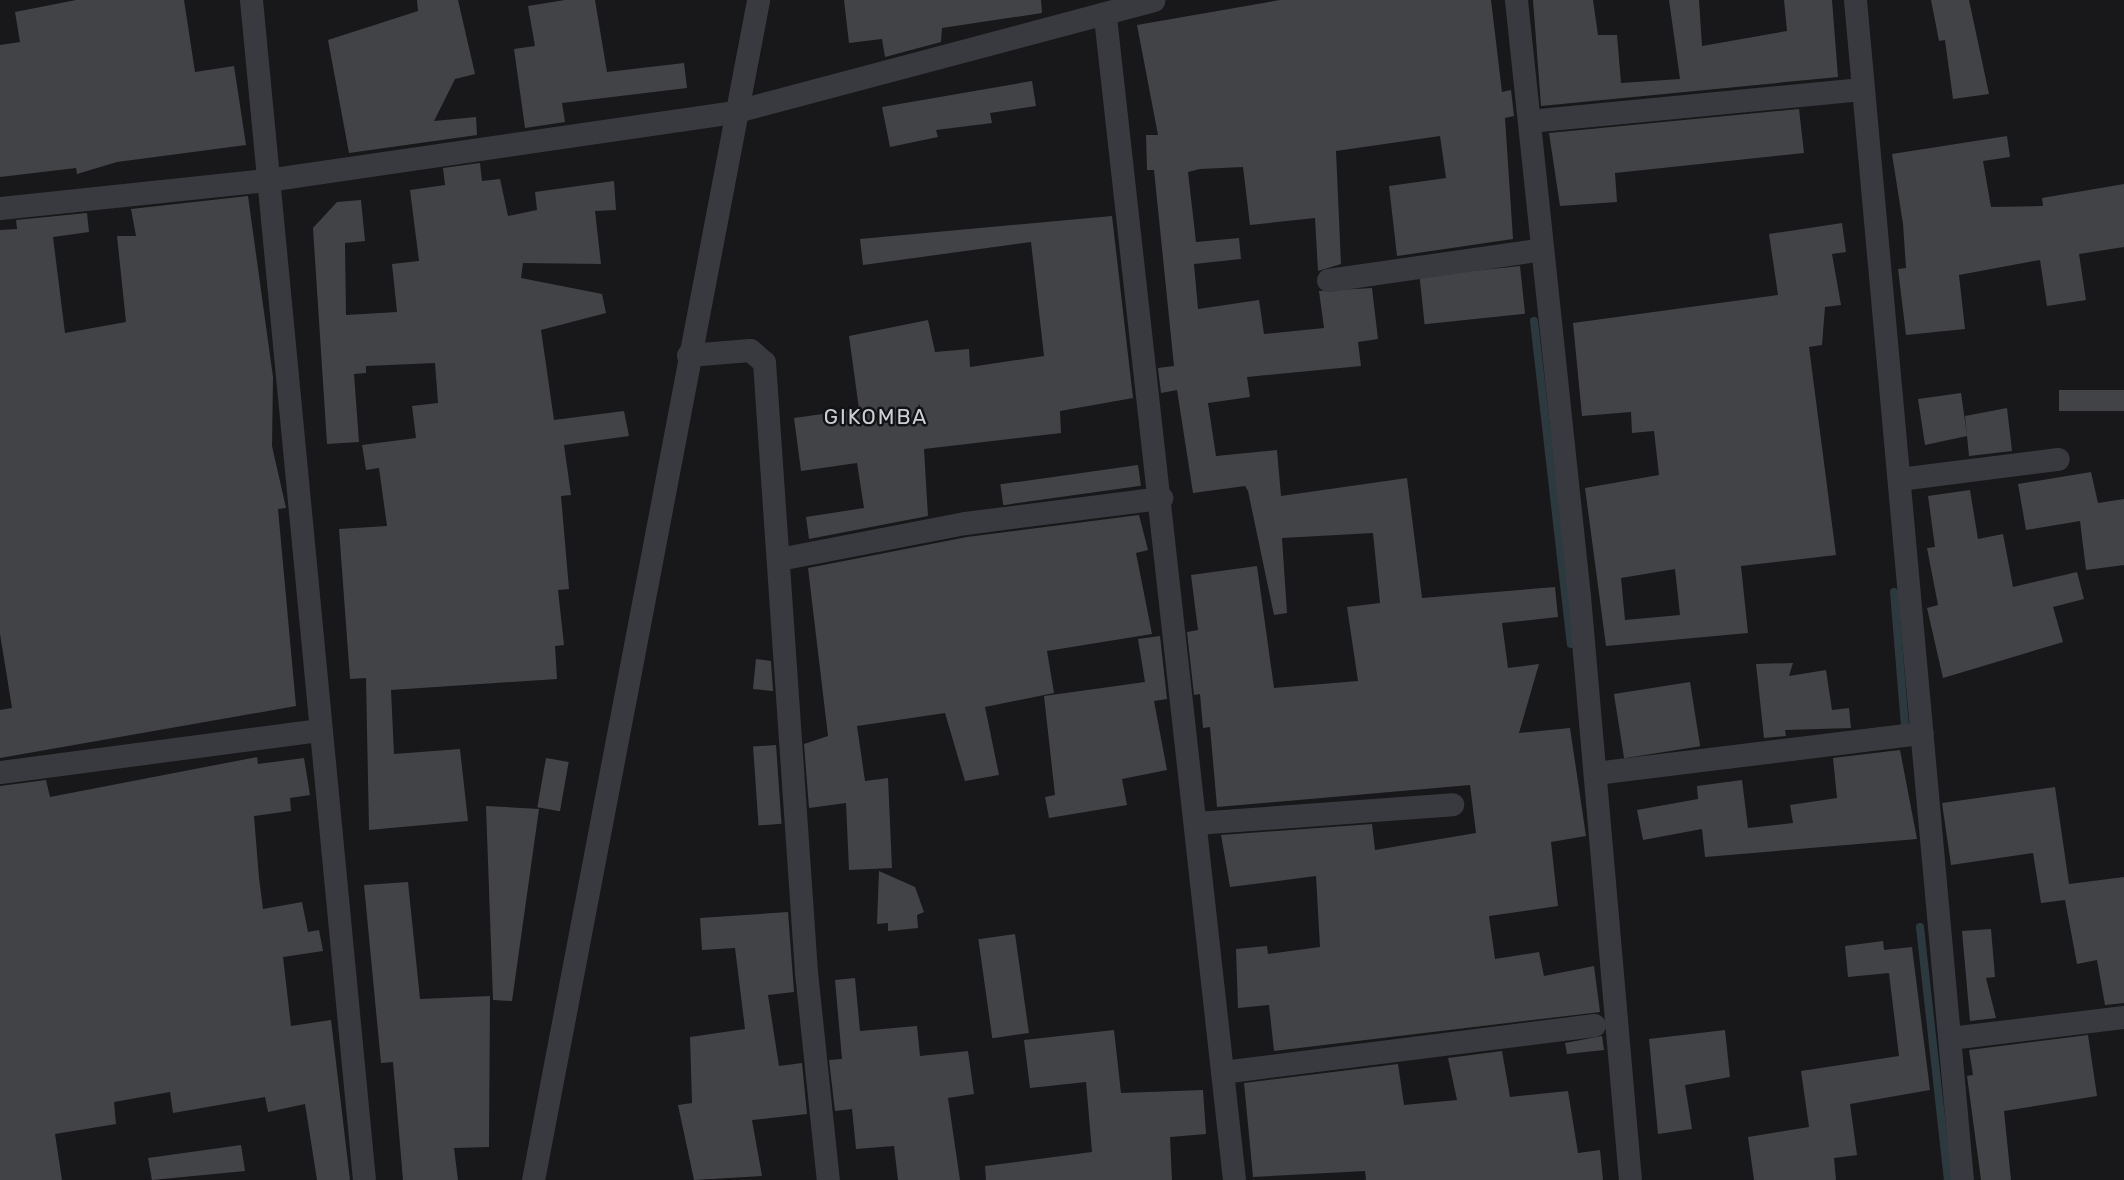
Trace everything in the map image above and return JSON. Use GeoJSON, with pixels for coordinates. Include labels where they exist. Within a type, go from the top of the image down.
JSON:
{"type":"FeatureCollection","features":[{"type":"Feature","properties":{"kind":"street"},"geometry":{"type":"LineString","coordinates":[[251,0],[318,730],[364,1180]]}},
{"type":"Feature","properties":{"kind":"street"},"geometry":{"type":"LineString","coordinates":[[533,1180],[733,112],[758,0]]}},
{"type":"Feature","properties":{"kind":"street"},"geometry":{"type":"LineString","coordinates":[[0,208],[267,180],[733,112],[1105,17],[1129,3],[1153,0]]}},
{"type":"Feature","properties":{"kind":"street"},"geometry":{"type":"LineString","coordinates":[[1516,0],[1595,773],[1630,1180]]}},
{"type":"Feature","properties":{"kind":"street"},"geometry":{"type":"LineString","coordinates":[[1855,0],[1962,1180]]}},
{"type":"Feature","properties":{"kind":"street"},"geometry":{"type":"LineString","coordinates":[[1105,17],[1161,498],[1234,1180]]}},
{"type":"Feature","properties":{"kind":"street"},"geometry":{"type":"LineString","coordinates":[[1529,121],[1861,89]]}},
{"type":"Feature","properties":{"kind":"street"},"geometry":{"type":"LineString","coordinates":[[1328,279],[1542,249]]}},
{"type":"Feature","properties":{"kind":"street"},"geometry":{"type":"LineString","coordinates":[[688,355],[750,350],[762,356],[779,559],[806,972],[828,1180]]}},
{"type":"Feature","properties":{"kind":"street"},"geometry":{"type":"LineString","coordinates":[[1899,479],[2058,459]]}},
{"type":"Feature","properties":{"kind":"street"},"geometry":{"type":"LineString","coordinates":[[779,559],[965,523],[1161,498]]}},
{"type":"Feature","properties":{"kind":"street"},"geometry":{"type":"LineString","coordinates":[[0,772],[318,730]]}},
{"type":"Feature","properties":{"kind":"street"},"geometry":{"type":"LineString","coordinates":[[1595,773],[1922,733]]}},
{"type":"Feature","properties":{"kind":"street"},"geometry":{"type":"LineString","coordinates":[[1196,823],[1452,804]]}},
{"type":"Feature","properties":{"kind":"street"},"geometry":{"type":"LineString","coordinates":[[1950,1038],[2124,1017]]}},
{"type":"Feature","properties":{"kind":"street"},"geometry":{"type":"LineString","coordinates":[[1222,1072],[1594,1025]]}},
{"type":"Feature","properties":{"kind":"building"},"geometry":{"type":"Polygon","coordinates":[[[76,0],[184,0],[195,72],[234,66],[246,145],[117,162],[77,174],[76,168],[0,177],[0,45],[20,42],[15,12],[76,0]]]}},
{"type":"Feature","properties":{"kind":"building"},"geometry":{"type":"Polygon","coordinates":[[[417,0],[458,0],[475,74],[455,79],[434,121],[476,117],[477,135],[349,153],[328,40],[418,11],[417,0]]]}},
{"type":"Feature","properties":{"kind":"building"},"geometry":{"type":"Polygon","coordinates":[[[565,0],[595,0],[607,72],[684,63],[687,88],[562,103],[565,122],[525,128],[514,49],[535,46],[528,6],[565,0]]]}},
{"type":"Feature","properties":{"kind":"building"},"geometry":{"type":"Polygon","coordinates":[[[844,0],[1041,0],[1042,13],[942,28],[941,42],[885,57],[882,39],[849,43],[844,0]]]}},
{"type":"Feature","properties":{"kind":"building"},"geometry":{"type":"Polygon","coordinates":[[[1280,0],[1491,0],[1502,92],[1511,90],[1514,116],[1505,118],[1513,239],[1397,256],[1389,186],[1446,178],[1440,136],[1336,151],[1341,264],[1318,271],[1315,218],[1250,225],[1243,167],[1188,172],[1196,242],[1239,238],[1241,259],[1194,264],[1198,309],[1259,300],[1264,334],[1324,328],[1319,291],[1372,288],[1378,339],[1358,342],[1361,366],[1247,377],[1250,397],[1208,403],[1216,456],[1277,450],[1281,496],[1407,478],[1422,598],[1555,587],[1558,617],[1502,623],[1508,668],[1539,664],[1519,733],[1570,728],[1586,836],[1551,842],[1558,906],[1489,916],[1495,959],[1539,952],[1544,976],[1594,966],[1600,1012],[1274,1051],[1269,1005],[1238,1008],[1236,949],[1267,946],[1268,954],[1320,947],[1316,876],[1230,887],[1221,835],[1372,824],[1375,850],[1476,833],[1470,785],[1217,807],[1210,727],[1203,728],[1200,694],[1194,695],[1187,632],[1198,630],[1191,575],[1257,566],[1274,688],[1358,681],[1347,607],[1380,603],[1373,533],[1282,538],[1287,613],[1274,615],[1248,491],[1245,486],[1193,493],[1177,390],[1161,393],[1158,368],[1174,366],[1154,170],[1147,170],[1146,135],[1158,135],[1137,25],[1280,0]]]}},
{"type":"Feature","properties":{"kind":"building"},"geometry":{"type":"Polygon","coordinates":[[[1533,0],[1593,0],[1598,35],[1617,35],[1621,83],[1680,79],[1669,0],[1699,0],[1702,46],[1787,31],[1784,0],[1832,0],[1838,77],[1541,106],[1533,0]]]}},
{"type":"Feature","properties":{"kind":"building"},"geometry":{"type":"Polygon","coordinates":[[[1931,0],[1969,0],[1989,94],[1953,99],[1945,40],[1939,41],[1931,0]]]}},
{"type":"Feature","properties":{"kind":"building"},"geometry":{"type":"Polygon","coordinates":[[[1032,81],[1036,106],[990,113],[992,123],[936,130],[938,137],[890,147],[882,107],[1032,81]]]}},
{"type":"Feature","properties":{"kind":"building"},"geometry":{"type":"Polygon","coordinates":[[[1799,109],[1804,153],[1615,173],[1617,202],[1560,206],[1549,133],[1799,109]]]}},
{"type":"Feature","properties":{"kind":"building"},"geometry":{"type":"Polygon","coordinates":[[[2007,136],[2010,157],[1983,161],[1991,207],[2043,206],[2042,198],[2124,184],[2124,247],[2079,254],[2086,300],[2047,306],[2040,260],[1959,275],[1965,329],[1906,335],[1898,269],[1906,268],[1903,224],[1892,154],[2007,136]]]}},
{"type":"Feature","properties":{"kind":"building"},"geometry":{"type":"Polygon","coordinates":[[[480,163],[482,181],[500,179],[508,216],[537,210],[535,192],[614,181],[616,210],[595,211],[601,264],[523,263],[521,278],[602,294],[606,313],[541,330],[554,420],[624,411],[629,436],[564,445],[571,495],[561,496],[569,589],[558,590],[564,645],[555,646],[557,679],[391,690],[394,754],[460,749],[468,821],[369,830],[366,678],[350,679],[339,529],[387,526],[379,468],[366,470],[362,445],[416,438],[412,406],[438,403],[435,363],[366,366],[366,373],[354,374],[359,442],[327,444],[313,228],[337,202],[361,200],[365,241],[345,243],[346,315],[397,312],[392,264],[419,261],[410,190],[445,185],[443,168],[480,163]]]}},
{"type":"Feature","properties":{"kind":"building"},"geometry":{"type":"Polygon","coordinates":[[[248,196],[273,377],[272,446],[286,508],[278,509],[296,706],[0,758],[0,710],[12,708],[0,634],[0,230],[17,229],[16,220],[87,213],[89,232],[53,237],[65,333],[126,322],[117,236],[136,236],[131,209],[248,196]]]}},
{"type":"Feature","properties":{"kind":"building"},"geometry":{"type":"Polygon","coordinates":[[[1112,216],[1133,398],[1060,411],[1061,433],[924,449],[928,516],[809,539],[806,517],[864,508],[857,463],[801,471],[794,418],[859,409],[849,336],[928,320],[935,352],[969,349],[970,367],[1044,356],[1031,242],[863,265],[860,239],[1112,216]]]}},
{"type":"Feature","properties":{"kind":"building"},"geometry":{"type":"Polygon","coordinates":[[[1842,223],[1846,252],[1832,254],[1841,305],[1825,307],[1822,345],[1809,347],[1836,555],[1741,566],[1748,633],[1606,646],[1585,488],[1659,475],[1654,431],[1632,433],[1631,412],[1582,416],[1573,323],[1778,295],[1769,234],[1842,223]],[[1675,569],[1621,578],[1625,620],[1680,615],[1675,569]]]}},
{"type":"Feature","properties":{"kind":"building"},"geometry":{"type":"Polygon","coordinates":[[[1520,266],[1525,314],[1425,324],[1420,277],[1520,266]]]}},
{"type":"Feature","properties":{"kind":"building"},"geometry":{"type":"Polygon","coordinates":[[[2059,390],[2124,390],[2124,411],[2059,411],[2059,390]]]}},
{"type":"Feature","properties":{"kind":"building"},"geometry":{"type":"Polygon","coordinates":[[[1961,393],[1967,435],[1965,416],[2007,408],[2012,451],[1969,456],[1967,436],[1925,445],[1918,399],[1961,393]]]}},
{"type":"Feature","properties":{"kind":"building"},"geometry":{"type":"Polygon","coordinates":[[[1138,465],[1141,486],[1003,505],[1000,484],[1138,465]]]}},
{"type":"Feature","properties":{"kind":"building"},"geometry":{"type":"Polygon","coordinates":[[[2091,472],[2098,503],[2124,499],[2124,565],[2086,570],[2080,521],[2026,530],[2018,484],[2091,472]]]}},
{"type":"Feature","properties":{"kind":"building"},"geometry":{"type":"Polygon","coordinates":[[[1970,490],[1978,539],[2003,534],[2013,587],[2077,572],[2084,599],[2053,607],[2063,642],[1943,678],[1927,608],[1938,605],[1927,548],[1935,547],[1928,496],[1970,490]]]}},
{"type":"Feature","properties":{"kind":"building"},"geometry":{"type":"Polygon","coordinates":[[[1139,515],[1148,550],[1136,553],[1152,634],[1047,651],[1054,693],[985,707],[999,775],[965,781],[945,713],[857,726],[865,781],[888,778],[892,868],[849,870],[846,803],[809,808],[804,744],[828,736],[808,568],[967,537],[1139,515]]]}},
{"type":"Feature","properties":{"kind":"building"},"geometry":{"type":"Polygon","coordinates":[[[1160,636],[1167,699],[1154,701],[1167,770],[1122,779],[1127,805],[1049,818],[1045,797],[1055,795],[1044,696],[1145,682],[1138,639],[1160,636]]]}},
{"type":"Feature","properties":{"kind":"building"},"geometry":{"type":"Polygon","coordinates":[[[756,659],[771,661],[773,691],[753,689],[756,659]]]}},
{"type":"Feature","properties":{"kind":"building"},"geometry":{"type":"Polygon","coordinates":[[[1793,663],[1789,676],[1826,670],[1832,710],[1849,708],[1851,728],[1785,730],[1786,736],[1764,738],[1756,664],[1793,663]]]}},
{"type":"Feature","properties":{"kind":"building"},"geometry":{"type":"Polygon","coordinates":[[[1690,682],[1700,746],[1624,758],[1614,694],[1690,682]]]}},
{"type":"Feature","properties":{"kind":"building"},"geometry":{"type":"Polygon","coordinates":[[[776,745],[782,824],[759,825],[753,747],[776,745]]]}},
{"type":"Feature","properties":{"kind":"building"},"geometry":{"type":"Polygon","coordinates":[[[1900,750],[1917,839],[1705,857],[1702,829],[1643,840],[1637,810],[1698,799],[1697,786],[1742,780],[1748,828],[1793,823],[1790,805],[1837,798],[1833,758],[1900,750]]]}},
{"type":"Feature","properties":{"kind":"building"},"geometry":{"type":"Polygon","coordinates":[[[257,757],[258,764],[304,758],[310,795],[290,798],[291,811],[254,816],[259,878],[263,909],[302,902],[308,932],[319,930],[323,951],[283,957],[291,1026],[331,1020],[350,1180],[317,1180],[305,1104],[268,1112],[265,1097],[173,1113],[170,1092],[114,1102],[116,1124],[55,1134],[62,1180],[0,1180],[0,786],[46,780],[50,797],[257,757]]]}},
{"type":"Feature","properties":{"kind":"building"},"geometry":{"type":"Polygon","coordinates":[[[546,758],[569,762],[560,811],[537,807],[546,758]]]}},
{"type":"Feature","properties":{"kind":"building"},"geometry":{"type":"Polygon","coordinates":[[[2055,787],[2069,884],[2124,877],[2124,1003],[2105,1005],[2097,960],[2077,964],[2065,900],[2041,903],[2033,853],[1951,865],[1942,803],[2055,787]]]}},
{"type":"Feature","properties":{"kind":"building"},"geometry":{"type":"Polygon","coordinates":[[[486,806],[539,809],[512,1001],[493,1000],[486,806]]]}},
{"type":"Feature","properties":{"kind":"building"},"geometry":{"type":"Polygon","coordinates":[[[879,871],[915,887],[924,912],[917,915],[918,928],[888,931],[888,923],[877,924],[879,871]]]}},
{"type":"Feature","properties":{"kind":"building"},"geometry":{"type":"Polygon","coordinates":[[[408,882],[420,999],[490,996],[489,1147],[454,1148],[458,1180],[403,1180],[393,1062],[381,1063],[364,885],[408,882]]]}},
{"type":"Feature","properties":{"kind":"building"},"geometry":{"type":"Polygon","coordinates":[[[788,912],[794,992],[768,995],[779,1066],[802,1063],[807,1114],[752,1120],[762,1176],[694,1180],[678,1105],[692,1103],[690,1037],[745,1029],[735,948],[702,950],[700,918],[788,912]]]}},
{"type":"Feature","properties":{"kind":"building"},"geometry":{"type":"Polygon","coordinates":[[[1991,929],[1995,977],[1986,978],[1996,1018],[1970,1021],[1962,931],[1991,929]]]}},
{"type":"Feature","properties":{"kind":"building"},"geometry":{"type":"Polygon","coordinates":[[[1015,934],[1029,1033],[992,1038],[978,939],[1015,934]]]}},
{"type":"Feature","properties":{"kind":"building"},"geometry":{"type":"Polygon","coordinates":[[[1883,941],[1884,950],[1912,947],[1930,1090],[1850,1104],[1857,1155],[1834,1158],[1836,1180],[1754,1180],[1748,1137],[1809,1127],[1801,1071],[1899,1056],[1889,973],[1848,977],[1845,946],[1883,941]]]}},
{"type":"Feature","properties":{"kind":"building"},"geometry":{"type":"Polygon","coordinates":[[[855,978],[860,1031],[917,1026],[920,1056],[968,1051],[974,1094],[948,1098],[960,1180],[898,1180],[894,1146],[856,1149],[852,1109],[835,1111],[829,1060],[842,1059],[835,980],[855,978]]]}},
{"type":"Feature","properties":{"kind":"building"},"geometry":{"type":"Polygon","coordinates":[[[1114,1030],[1121,1093],[1203,1090],[1206,1134],[1170,1137],[1172,1180],[986,1180],[985,1166],[1092,1152],[1086,1082],[1030,1088],[1024,1040],[1114,1030]]]}},
{"type":"Feature","properties":{"kind":"building"},"geometry":{"type":"Polygon","coordinates":[[[1725,1030],[1730,1077],[1685,1085],[1692,1129],[1658,1134],[1649,1039],[1725,1030]]]}},
{"type":"Feature","properties":{"kind":"building"},"geometry":{"type":"Polygon","coordinates":[[[2088,1035],[2097,1096],[2004,1111],[2011,1180],[1981,1180],[1967,1076],[1973,1075],[1969,1050],[2088,1035]]]}},
{"type":"Feature","properties":{"kind":"building"},"geometry":{"type":"Polygon","coordinates":[[[1602,1036],[1604,1050],[1567,1054],[1565,1043],[1602,1036]]]}},
{"type":"Feature","properties":{"kind":"building"},"geometry":{"type":"Polygon","coordinates":[[[1502,1051],[1510,1097],[1568,1091],[1578,1153],[1600,1150],[1603,1180],[1366,1180],[1365,1171],[1253,1177],[1244,1083],[1398,1064],[1404,1105],[1457,1100],[1448,1058],[1502,1051]]]}},
{"type":"Feature","properties":{"kind":"building"},"geometry":{"type":"Polygon","coordinates":[[[241,1145],[245,1171],[152,1180],[148,1158],[241,1145]]]}},
{"type":"Feature","properties":{"kind":"waterway"},"geometry":{"type":"LineString","coordinates":[[1534,321],[1571,644]]}},
{"type":"Feature","properties":{"kind":"waterway"},"geometry":{"type":"LineString","coordinates":[[1894,592],[1905,726]]}},
{"type":"Feature","properties":{"kind":"waterway"},"geometry":{"type":"LineString","coordinates":[[1920,927],[1948,1180]]}},
{"type":"Feature","properties":{"kind":"district","name":"GIKOMBA"},"geometry":{"type":"Point","coordinates":[876,417]}}]}
